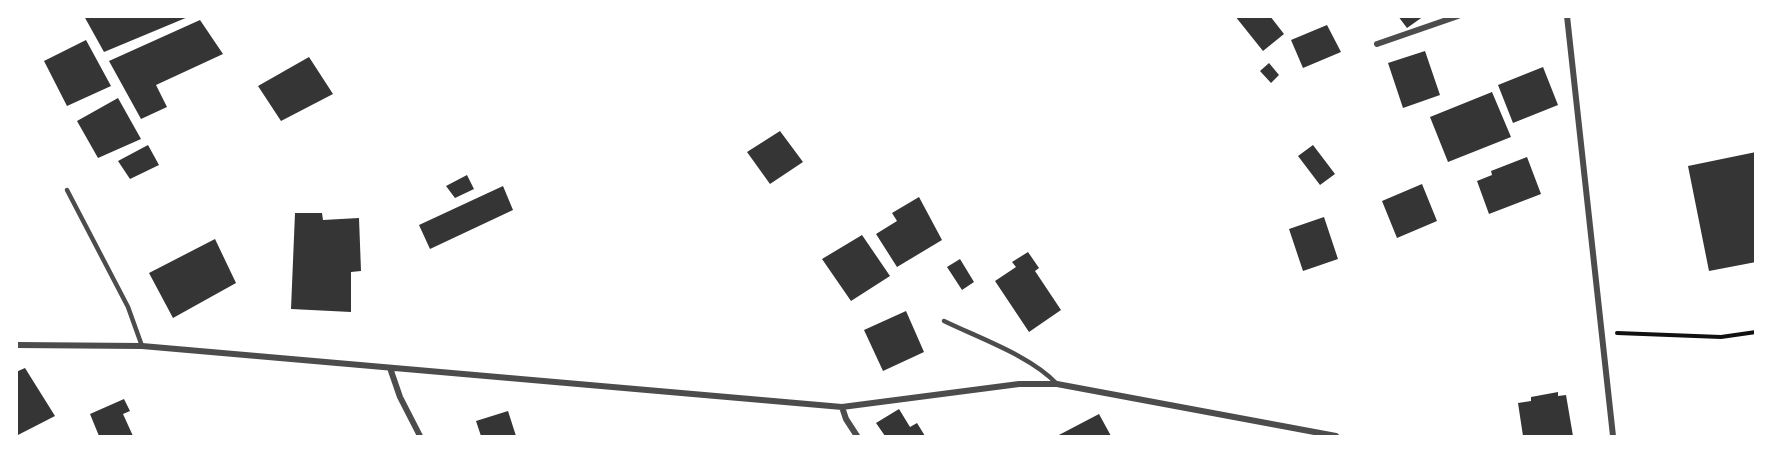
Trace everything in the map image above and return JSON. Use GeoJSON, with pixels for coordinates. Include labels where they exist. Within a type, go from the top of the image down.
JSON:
{"type":"FeatureCollection","features":[{"type":"Feature","properties":{"kind":"street"},"geometry":{"type":"LineString","coordinates":[[1377,44],[1458,16]]}},
{"type":"Feature","properties":{"kind":"street"},"geometry":{"type":"LineString","coordinates":[[1567,16],[1613,436]]}},
{"type":"Feature","properties":{"kind":"street"},"geometry":{"type":"LineString","coordinates":[[16,345],[142,346],[842,406],[1019,384],[1057,384],[1336,436]]}},
{"type":"Feature","properties":{"kind":"street"},"geometry":{"type":"LineString","coordinates":[[390,368],[400,397],[420,436]]}},
{"type":"Feature","properties":{"kind":"street"},"geometry":{"type":"LineString","coordinates":[[842,406],[846,419],[857,436]]}},
{"type":"Feature","properties":{"kind":"lane"},"geometry":{"type":"LineString","coordinates":[[67,190],[128,307],[142,346]]}},
{"type":"Feature","properties":{"kind":"lane"},"geometry":{"type":"LineString","coordinates":[[944,321],[1034,365],[1049,375],[1057,384]]}},
{"type":"Feature","properties":{"kind":"path"},"geometry":{"type":"LineString","coordinates":[[1601,332],[1721,337],[1755,332]]}},
{"type":"Feature","properties":{"kind":"building"},"geometry":{"type":"Polygon","coordinates":[[[84,16],[188,16],[188,17],[104,52],[84,16]]]}},
{"type":"Feature","properties":{"kind":"building"},"geometry":{"type":"Polygon","coordinates":[[[1235,16],[1270,16],[1284,34],[1263,51],[1235,16]]]}},
{"type":"Feature","properties":{"kind":"building"},"geometry":{"type":"Polygon","coordinates":[[[1398,16],[1424,16],[1407,28],[1398,16]]]}},
{"type":"Feature","properties":{"kind":"building"},"geometry":{"type":"Polygon","coordinates":[[[200,20],[223,54],[156,85],[167,107],[141,119],[109,61],[200,20]]]}},
{"type":"Feature","properties":{"kind":"building"},"geometry":{"type":"Polygon","coordinates":[[[1327,25],[1341,52],[1303,68],[1291,40],[1327,25]]]}},
{"type":"Feature","properties":{"kind":"building"},"geometry":{"type":"Polygon","coordinates":[[[86,40],[111,86],[67,106],[44,61],[86,40]]]}},
{"type":"Feature","properties":{"kind":"building"},"geometry":{"type":"Polygon","coordinates":[[[1425,51],[1440,95],[1403,108],[1388,63],[1425,51]]]}},
{"type":"Feature","properties":{"kind":"building"},"geometry":{"type":"Polygon","coordinates":[[[309,57],[333,94],[281,121],[258,86],[309,57]]]}},
{"type":"Feature","properties":{"kind":"building"},"geometry":{"type":"Polygon","coordinates":[[[1269,63],[1279,75],[1271,83],[1260,71],[1269,63]]]}},
{"type":"Feature","properties":{"kind":"building"},"geometry":{"type":"Polygon","coordinates":[[[1543,67],[1558,105],[1513,123],[1498,85],[1543,67]]]}},
{"type":"Feature","properties":{"kind":"building"},"geometry":{"type":"Polygon","coordinates":[[[1492,92],[1511,137],[1448,162],[1430,117],[1492,92]]]}},
{"type":"Feature","properties":{"kind":"building"},"geometry":{"type":"Polygon","coordinates":[[[118,98],[141,139],[98,158],[77,121],[118,98]]]}},
{"type":"Feature","properties":{"kind":"building"},"geometry":{"type":"Polygon","coordinates":[[[780,131],[803,162],[770,184],[747,152],[780,131]]]}},
{"type":"Feature","properties":{"kind":"building"},"geometry":{"type":"Polygon","coordinates":[[[148,145],[159,165],[130,179],[118,161],[148,145]]]}},
{"type":"Feature","properties":{"kind":"building"},"geometry":{"type":"Polygon","coordinates":[[[1313,145],[1335,174],[1320,185],[1298,156],[1313,145]]]}},
{"type":"Feature","properties":{"kind":"building"},"geometry":{"type":"Polygon","coordinates":[[[1756,152],[1756,262],[1709,271],[1688,166],[1756,152]]]}},
{"type":"Feature","properties":{"kind":"building"},"geometry":{"type":"Polygon","coordinates":[[[1527,157],[1541,194],[1489,214],[1477,181],[1492,175],[1491,171],[1527,157]]]}},
{"type":"Feature","properties":{"kind":"building"},"geometry":{"type":"Polygon","coordinates":[[[467,175],[474,189],[455,198],[446,186],[467,175]]]}},
{"type":"Feature","properties":{"kind":"building"},"geometry":{"type":"Polygon","coordinates":[[[1422,184],[1437,221],[1397,238],[1382,201],[1422,184]]]}},
{"type":"Feature","properties":{"kind":"building"},"geometry":{"type":"Polygon","coordinates":[[[503,186],[513,210],[430,249],[419,225],[503,186]]]}},
{"type":"Feature","properties":{"kind":"building"},"geometry":{"type":"Polygon","coordinates":[[[919,197],[942,240],[897,267],[876,234],[897,221],[892,213],[919,197]]]}},
{"type":"Feature","properties":{"kind":"building"},"geometry":{"type":"Polygon","coordinates":[[[295,213],[322,213],[323,220],[359,218],[361,271],[351,272],[351,312],[291,309],[295,213]]]}},
{"type":"Feature","properties":{"kind":"building"},"geometry":{"type":"Polygon","coordinates":[[[1324,217],[1338,259],[1303,271],[1289,229],[1324,217]]]}},
{"type":"Feature","properties":{"kind":"building"},"geometry":{"type":"Polygon","coordinates":[[[862,235],[890,276],[851,301],[822,259],[862,235]]]}},
{"type":"Feature","properties":{"kind":"building"},"geometry":{"type":"Polygon","coordinates":[[[215,239],[236,283],[173,318],[149,273],[215,239]]]}},
{"type":"Feature","properties":{"kind":"building"},"geometry":{"type":"Polygon","coordinates":[[[1028,252],[1039,268],[1035,271],[1061,310],[1029,332],[995,281],[1016,267],[1012,262],[1028,252]]]}},
{"type":"Feature","properties":{"kind":"building"},"geometry":{"type":"Polygon","coordinates":[[[960,259],[974,282],[962,290],[947,267],[960,259]]]}},
{"type":"Feature","properties":{"kind":"building"},"geometry":{"type":"Polygon","coordinates":[[[906,311],[924,352],[883,371],[864,330],[906,311]]]}},
{"type":"Feature","properties":{"kind":"building"},"geometry":{"type":"Polygon","coordinates":[[[25,368],[55,416],[16,436],[16,372],[25,368]]]}},
{"type":"Feature","properties":{"kind":"building"},"geometry":{"type":"Polygon","coordinates":[[[1558,392],[1558,396],[1566,395],[1573,436],[1523,436],[1518,403],[1531,401],[1531,397],[1558,392]]]}},
{"type":"Feature","properties":{"kind":"building"},"geometry":{"type":"Polygon","coordinates":[[[124,399],[130,411],[123,414],[133,436],[99,436],[90,414],[124,399]]]}},
{"type":"Feature","properties":{"kind":"building"},"geometry":{"type":"Polygon","coordinates":[[[899,409],[910,427],[917,423],[925,436],[885,436],[876,423],[899,409]]]}},
{"type":"Feature","properties":{"kind":"building"},"geometry":{"type":"Polygon","coordinates":[[[508,411],[516,436],[481,436],[476,421],[508,411]]]}},
{"type":"Feature","properties":{"kind":"building"},"geometry":{"type":"Polygon","coordinates":[[[1099,414],[1111,436],[1057,436],[1099,414]]]}}]}
